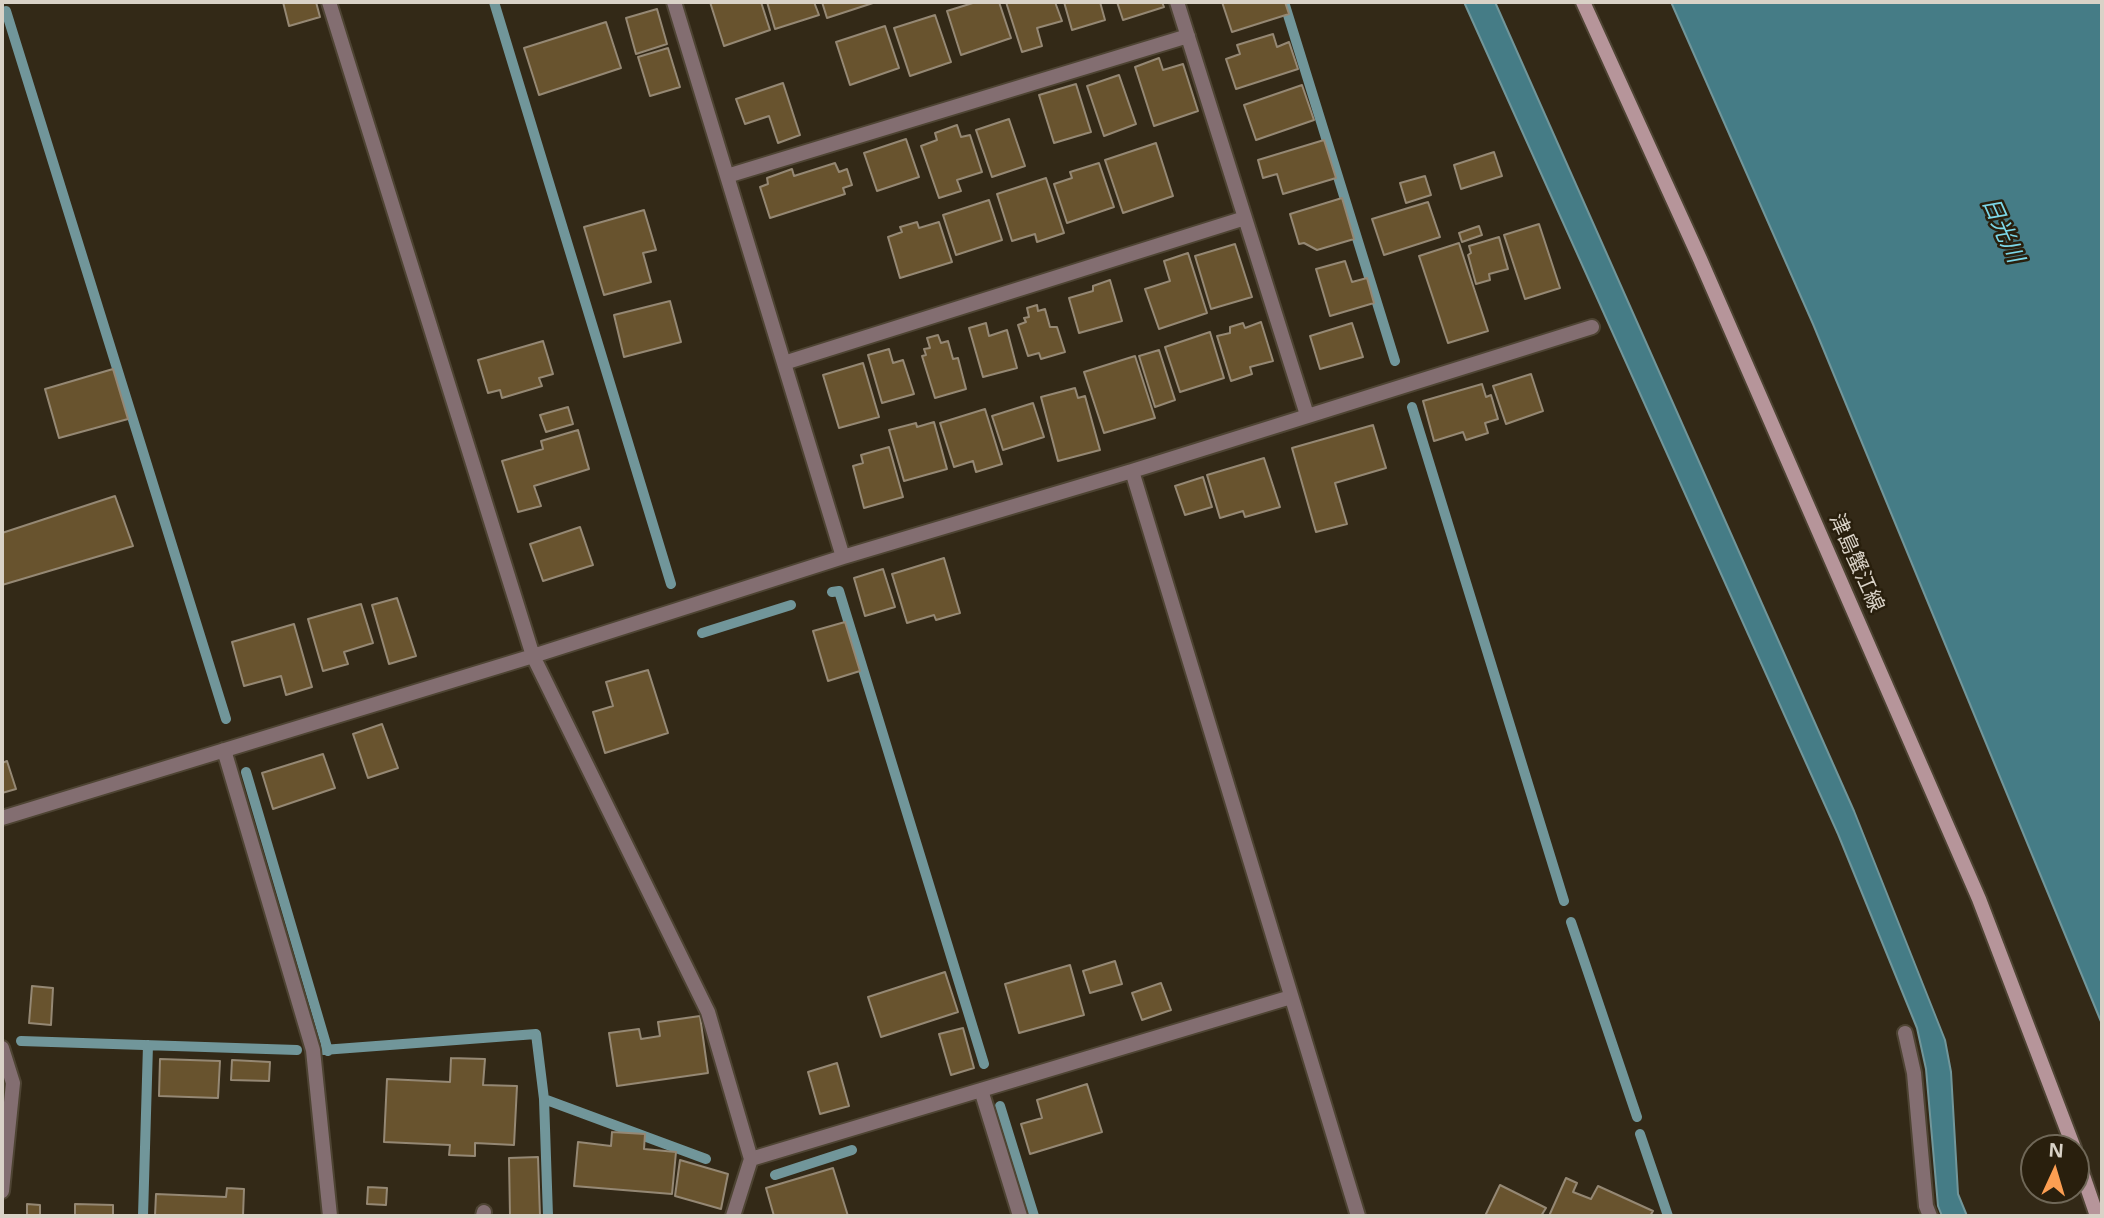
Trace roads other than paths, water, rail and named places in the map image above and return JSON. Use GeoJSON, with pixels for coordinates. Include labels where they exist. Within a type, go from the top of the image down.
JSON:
{"type":"FeatureCollection","features":[{"type":"Feature","properties":{"kind":"main road","name":"津島蟹江線"},"geometry":{"type":"LineString","coordinates":[[1583,2],[1705,272],[1974,886],[2069,1134]]}},
{"type":"Feature","properties":{"kind":"main road"},"geometry":{"type":"LineString","coordinates":[[2090,1196],[2097,1216]]}},
{"type":"Feature","properties":{"kind":"street"},"geometry":{"type":"LineString","coordinates":[[329,2],[533,656],[708,1012],[751,1159],[733,1216]]}},
{"type":"Feature","properties":{"kind":"street"},"geometry":{"type":"LineString","coordinates":[[674,2],[844,557]]}},
{"type":"Feature","properties":{"kind":"street"},"geometry":{"type":"LineString","coordinates":[[1177,2],[1307,415]]}},
{"type":"Feature","properties":{"kind":"street"},"geometry":{"type":"LineString","coordinates":[[727,176],[1188,36]]}},
{"type":"Feature","properties":{"kind":"street"},"geometry":{"type":"LineString","coordinates":[[784,363],[1245,218]]}},
{"type":"Feature","properties":{"kind":"street"},"geometry":{"type":"LineString","coordinates":[[2,818],[1592,327]]}},
{"type":"Feature","properties":{"kind":"street"},"geometry":{"type":"LineString","coordinates":[[1132,471],[1358,1216]]}},
{"type":"Feature","properties":{"kind":"street"},"geometry":{"type":"LineString","coordinates":[[224,750],[313,1050],[330,1216]]}},
{"type":"Feature","properties":{"kind":"street"},"geometry":{"type":"LineString","coordinates":[[751,1159],[1291,997]]}},
{"type":"Feature","properties":{"kind":"street"},"geometry":{"type":"LineString","coordinates":[[1905,1032],[1914,1073],[1926,1206],[1930,1216]]}},
{"type":"Feature","properties":{"kind":"street"},"geometry":{"type":"LineString","coordinates":[[2,1048],[13,1083],[2,1191]]}},
{"type":"Feature","properties":{"kind":"street"},"geometry":{"type":"LineString","coordinates":[[981,1090],[1020,1216]]}},
{"type":"Feature","properties":{"kind":"water"},"geometry":{"type":"Polygon","coordinates":[[[1464,2],[1495,2],[1854,811],[1945,1040],[1951,1072],[1958,1194],[1967,1216],[1942,1216],[1938,1206],[1926,1069],[1917,1028],[1838,834],[1464,2]]]}},
{"type":"Feature","properties":{"kind":"water","name":"日光川"},"geometry":{"type":"Polygon","coordinates":[[[1671,2],[2102,2],[2102,1024],[1813,324],[1671,2]]]}},
{"type":"Feature","properties":{"kind":"waterway"},"geometry":{"type":"LineString","coordinates":[[494,2],[671,584]]}},
{"type":"Feature","properties":{"kind":"waterway"},"geometry":{"type":"LineString","coordinates":[[1284,2],[1395,361]]}},
{"type":"Feature","properties":{"kind":"waterway"},"geometry":{"type":"LineString","coordinates":[[6,11],[226,719]]}},
{"type":"Feature","properties":{"kind":"waterway"},"geometry":{"type":"LineString","coordinates":[[1412,407],[1564,901]]}},
{"type":"Feature","properties":{"kind":"waterway"},"geometry":{"type":"LineString","coordinates":[[832,592],[839,591],[984,1064]]}},
{"type":"Feature","properties":{"kind":"waterway"},"geometry":{"type":"LineString","coordinates":[[702,633],[791,605]]}},
{"type":"Feature","properties":{"kind":"waterway"},"geometry":{"type":"LineString","coordinates":[[246,772],[328,1051]]}},
{"type":"Feature","properties":{"kind":"waterway"},"geometry":{"type":"LineString","coordinates":[[1571,922],[1637,1117]]}},
{"type":"Feature","properties":{"kind":"waterway"},"geometry":{"type":"LineString","coordinates":[[323,1050],[536,1034],[544,1099],[548,1216]]}},
{"type":"Feature","properties":{"kind":"waterway"},"geometry":{"type":"LineString","coordinates":[[21,1041],[297,1050]]}},
{"type":"Feature","properties":{"kind":"waterway"},"geometry":{"type":"LineString","coordinates":[[143,1216],[148,1045]]}},
{"type":"Feature","properties":{"kind":"waterway"},"geometry":{"type":"LineString","coordinates":[[544,1099],[706,1159]]}},
{"type":"Feature","properties":{"kind":"waterway"},"geometry":{"type":"LineString","coordinates":[[1000,1106],[1034,1216]]}},
{"type":"Feature","properties":{"kind":"waterway"},"geometry":{"type":"LineString","coordinates":[[1640,1134],[1668,1216]]}},
{"type":"Feature","properties":{"kind":"waterway"},"geometry":{"type":"LineString","coordinates":[[775,1175],[852,1150]]}}]}
